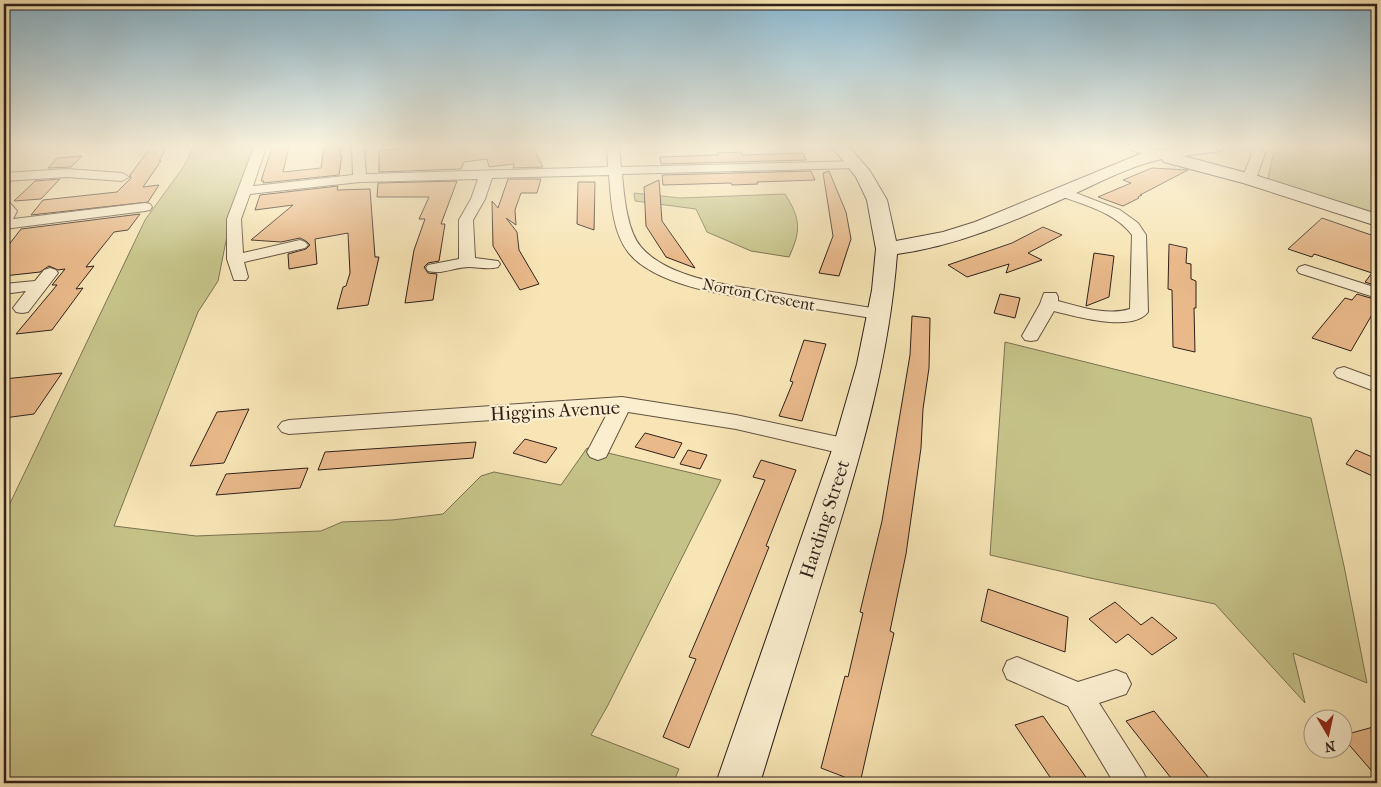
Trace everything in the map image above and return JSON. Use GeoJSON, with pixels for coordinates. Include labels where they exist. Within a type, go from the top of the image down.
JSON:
{"type":"FeatureCollection","features":[{"type":"Feature","properties":{"kind":"main road","name":"Harding Street"},"geometry":{"type":"LineString","coordinates":[[738,783],[848,446],[870,364],[887,249],[877,200],[869,184]]}},
{"type":"Feature","properties":{"kind":"main road"},"geometry":{"type":"LineString","coordinates":[[887,249],[929,243],[1008,216],[1083,184]]}},
{"type":"Feature","properties":{"kind":"main road"},"geometry":{"type":"LineString","coordinates":[[1264,184],[1377,220]]}},
{"type":"Feature","properties":{"kind":"street"},"geometry":{"type":"LineString","coordinates":[[240,277],[235,259],[234,219],[247,184]]}},
{"type":"Feature","properties":{"kind":"street"},"geometry":{"type":"LineString","coordinates":[[244,191],[309,184]]}},
{"type":"Feature","properties":{"kind":"street"},"geometry":{"type":"LineString","coordinates":[[467,262],[466,220],[478,199],[483,184]]}},
{"type":"Feature","properties":{"kind":"street","name":"Norton Crescent"},"geometry":{"type":"LineString","coordinates":[[617,184],[618,202],[626,234],[634,249],[647,261],[681,278],[722,289],[878,314]]}},
{"type":"Feature","properties":{"kind":"street"},"geometry":{"type":"LineString","coordinates":[[1031,336],[1050,300],[1079,313],[1108,318],[1126,318],[1139,312],[1139,235],[1135,228],[1116,214],[1063,192]]}},
{"type":"Feature","properties":{"kind":"street"},"geometry":{"type":"LineString","coordinates":[[4,205],[10,211],[4,225]]}},
{"type":"Feature","properties":{"kind":"street"},"geometry":{"type":"LineString","coordinates":[[4,225],[115,205],[145,207]]}},
{"type":"Feature","properties":{"kind":"street"},"geometry":{"type":"LineString","coordinates":[[235,259],[300,245]]}},
{"type":"Feature","properties":{"kind":"street"},"geometry":{"type":"LineString","coordinates":[[434,268],[467,262],[492,264]]}},
{"type":"Feature","properties":{"kind":"street"},"geometry":{"type":"LineString","coordinates":[[1305,270],[1324,272],[1377,293]]}},
{"type":"Feature","properties":{"kind":"street"},"geometry":{"type":"LineString","coordinates":[[4,288],[45,279],[22,308]]}},
{"type":"Feature","properties":{"kind":"street"},"geometry":{"type":"LineString","coordinates":[[1344,373],[1375,380]]}},
{"type":"Feature","properties":{"kind":"street"},"geometry":{"type":"LineString","coordinates":[[598,452],[622,404]]}},
{"type":"Feature","properties":{"kind":"street","name":"Higgins Avenue"},"geometry":{"type":"LineString","coordinates":[[289,427],[622,404],[736,422],[848,446]]}},
{"type":"Feature","properties":{"kind":"street"},"geometry":{"type":"LineString","coordinates":[[1017,670],[1078,696],[1132,783]]}},
{"type":"Feature","properties":{"kind":"street"},"geometry":{"type":"LineString","coordinates":[[1078,696],[1116,684]]}},
{"type":"Feature","properties":{"kind":"shaded area"},"geometry":{"type":"Polygon","coordinates":[[[171,184],[243,184],[228,231],[218,281],[198,312],[114,526],[196,536],[321,531],[342,522],[392,520],[443,514],[481,476],[494,472],[561,485],[587,448],[721,480],[607,707],[591,735],[679,769],[673,783],[4,783],[4,516],[145,220],[171,184]]]}},
{"type":"Feature","properties":{"kind":"shaded area"},"geometry":{"type":"Polygon","coordinates":[[[1273,184],[1377,184],[1377,216],[1273,184]]]}},
{"type":"Feature","properties":{"kind":"shaded area"},"geometry":{"type":"Polygon","coordinates":[[[634,193],[680,198],[785,194],[796,218],[796,240],[789,257],[751,251],[707,232],[696,209],[635,201],[634,193]]]}},
{"type":"Feature","properties":{"kind":"shaded area"},"geometry":{"type":"Polygon","coordinates":[[[1005,342],[1311,418],[1344,566],[1367,683],[1293,653],[1305,703],[1215,604],[990,555],[1005,342]]]}},
{"type":"Feature","properties":{"kind":"building"},"geometry":{"type":"Polygon","coordinates":[[[32,184],[56,184],[41,199],[14,201],[32,184]]]}},
{"type":"Feature","properties":{"kind":"building"},"geometry":{"type":"Polygon","coordinates":[[[125,184],[145,184],[143,187],[159,185],[148,202],[31,215],[43,200],[117,192],[125,184]]]}},
{"type":"Feature","properties":{"kind":"building"},"geometry":{"type":"Polygon","coordinates":[[[378,184],[456,184],[441,224],[445,224],[439,261],[428,263],[424,267],[428,273],[437,274],[433,300],[405,303],[414,250],[425,219],[419,219],[429,197],[377,197],[378,184]]]}},
{"type":"Feature","properties":{"kind":"building"},"geometry":{"type":"Polygon","coordinates":[[[506,184],[540,184],[537,193],[521,193],[515,210],[516,225],[506,218],[517,232],[519,250],[539,284],[520,290],[493,246],[492,201],[498,208],[506,184]]]}},
{"type":"Feature","properties":{"kind":"building"},"geometry":{"type":"Polygon","coordinates":[[[578,184],[595,184],[594,230],[577,224],[578,184]]]}},
{"type":"Feature","properties":{"kind":"building"},"geometry":{"type":"Polygon","coordinates":[[[651,184],[659,184],[662,221],[695,268],[666,257],[646,226],[644,187],[651,184]]]}},
{"type":"Feature","properties":{"kind":"building"},"geometry":{"type":"Polygon","coordinates":[[[663,184],[706,184],[663,185],[663,184]]]}},
{"type":"Feature","properties":{"kind":"building"},"geometry":{"type":"Polygon","coordinates":[[[731,184],[758,184],[732,185],[731,184]]]}},
{"type":"Feature","properties":{"kind":"building"},"geometry":{"type":"Polygon","coordinates":[[[825,184],[834,184],[846,212],[851,239],[839,276],[819,273],[833,236],[825,184]]]}},
{"type":"Feature","properties":{"kind":"building"},"geometry":{"type":"Polygon","coordinates":[[[1129,184],[1162,184],[1123,206],[1098,197],[1129,184]]]}},
{"type":"Feature","properties":{"kind":"building"},"geometry":{"type":"Polygon","coordinates":[[[338,186],[337,190],[370,189],[375,257],[379,257],[368,305],[337,309],[343,287],[346,286],[350,273],[348,233],[315,239],[317,264],[289,269],[288,254],[306,249],[310,245],[306,241],[300,238],[281,242],[251,240],[293,205],[255,210],[260,195],[338,186]]]}},
{"type":"Feature","properties":{"kind":"building"},"geometry":{"type":"Polygon","coordinates":[[[140,214],[128,230],[114,232],[86,267],[94,266],[76,289],[83,288],[52,330],[16,334],[57,285],[52,285],[65,269],[58,270],[49,266],[40,272],[4,276],[4,251],[21,229],[140,214]]]}},
{"type":"Feature","properties":{"kind":"building"},"geometry":{"type":"Polygon","coordinates":[[[1322,218],[1377,237],[1377,286],[1365,282],[1372,273],[1314,254],[1312,257],[1288,249],[1322,218]]]}},
{"type":"Feature","properties":{"kind":"building"},"geometry":{"type":"Polygon","coordinates":[[[1043,227],[1062,235],[1028,253],[1042,260],[1006,273],[1009,264],[967,277],[948,265],[1012,243],[1043,227]]]}},
{"type":"Feature","properties":{"kind":"building"},"geometry":{"type":"Polygon","coordinates":[[[1169,244],[1187,248],[1186,263],[1191,264],[1191,279],[1196,281],[1196,308],[1194,308],[1195,352],[1173,347],[1172,290],[1168,289],[1169,244]]]}},
{"type":"Feature","properties":{"kind":"building"},"geometry":{"type":"Polygon","coordinates":[[[1094,253],[1114,256],[1109,297],[1086,306],[1094,253]]]}},
{"type":"Feature","properties":{"kind":"building"},"geometry":{"type":"Polygon","coordinates":[[[1000,294],[1020,298],[1015,318],[994,313],[1000,294]]]}},
{"type":"Feature","properties":{"kind":"building"},"geometry":{"type":"Polygon","coordinates":[[[1357,294],[1377,300],[1377,306],[1351,351],[1312,338],[1345,298],[1352,300],[1357,294]]]}},
{"type":"Feature","properties":{"kind":"building"},"geometry":{"type":"Polygon","coordinates":[[[912,316],[930,318],[929,368],[923,409],[921,448],[906,554],[890,631],[894,633],[860,783],[821,768],[845,676],[848,677],[863,613],[860,612],[882,521],[910,355],[912,316]]]}},
{"type":"Feature","properties":{"kind":"building"},"geometry":{"type":"Polygon","coordinates":[[[804,340],[826,344],[802,421],[779,416],[793,382],[790,381],[804,340]]]}},
{"type":"Feature","properties":{"kind":"building"},"geometry":{"type":"Polygon","coordinates":[[[62,373],[34,414],[4,418],[4,379],[62,373]]]}},
{"type":"Feature","properties":{"kind":"building"},"geometry":{"type":"Polygon","coordinates":[[[249,409],[224,463],[190,466],[217,412],[249,409]]]}},
{"type":"Feature","properties":{"kind":"building"},"geometry":{"type":"Polygon","coordinates":[[[645,433],[682,443],[674,458],[635,447],[645,433]]]}},
{"type":"Feature","properties":{"kind":"building"},"geometry":{"type":"Polygon","coordinates":[[[525,439],[557,448],[546,463],[513,453],[525,439]]]}},
{"type":"Feature","properties":{"kind":"building"},"geometry":{"type":"Polygon","coordinates":[[[476,442],[473,458],[318,470],[325,452],[476,442]]]}},
{"type":"Feature","properties":{"kind":"building"},"geometry":{"type":"Polygon","coordinates":[[[688,450],[707,455],[700,469],[680,464],[688,450]]]}},
{"type":"Feature","properties":{"kind":"building"},"geometry":{"type":"Polygon","coordinates":[[[1356,450],[1377,459],[1377,478],[1346,464],[1356,450]]]}},
{"type":"Feature","properties":{"kind":"building"},"geometry":{"type":"Polygon","coordinates":[[[761,460],[796,470],[766,546],[769,547],[689,748],[663,737],[696,659],[689,657],[765,480],[753,477],[761,460]]]}},
{"type":"Feature","properties":{"kind":"building"},"geometry":{"type":"Polygon","coordinates":[[[308,468],[300,488],[216,495],[226,474],[308,468]]]}},
{"type":"Feature","properties":{"kind":"building"},"geometry":{"type":"Polygon","coordinates":[[[988,589],[1068,617],[1065,652],[981,621],[988,589]]]}},
{"type":"Feature","properties":{"kind":"building"},"geometry":{"type":"Polygon","coordinates":[[[1115,602],[1141,625],[1152,617],[1177,638],[1152,655],[1128,634],[1116,643],[1089,619],[1115,602]]]}},
{"type":"Feature","properties":{"kind":"building"},"geometry":{"type":"Polygon","coordinates":[[[1154,711],[1213,783],[1175,783],[1126,721],[1154,711]]]}},
{"type":"Feature","properties":{"kind":"building"},"geometry":{"type":"Polygon","coordinates":[[[1043,716],[1090,783],[1054,783],[1015,725],[1043,716]]]}},
{"type":"Feature","properties":{"kind":"building"},"geometry":{"type":"Polygon","coordinates":[[[1377,726],[1377,777],[1354,751],[1354,732],[1377,726]]]}}]}
